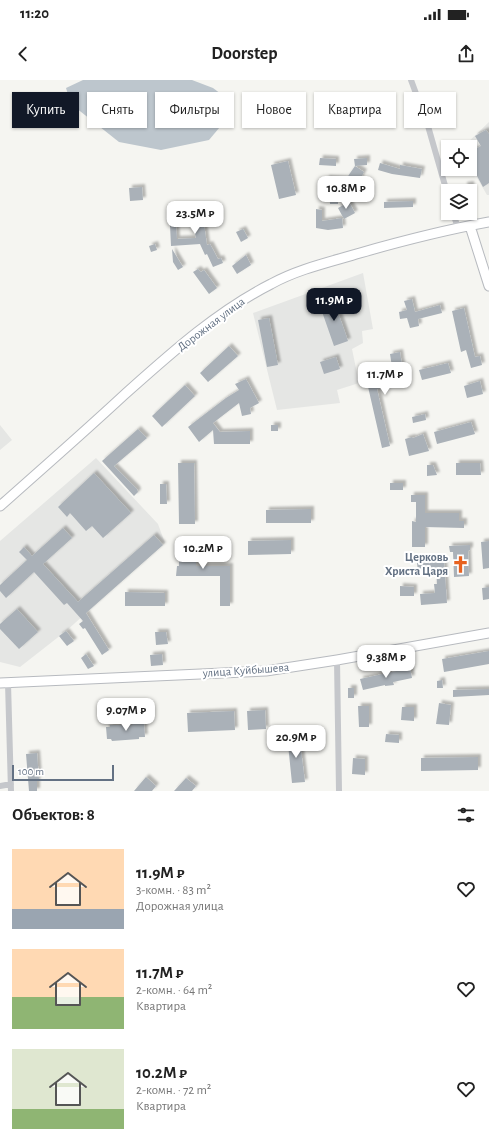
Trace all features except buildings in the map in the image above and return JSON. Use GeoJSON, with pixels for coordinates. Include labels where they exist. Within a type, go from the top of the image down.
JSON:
{"type":"FeatureCollection","features":[{"type":"Feature","properties":{"kind":"street"},"geometry":{"type":"LineString","coordinates":[[411,80],[428,126],[445,184]]}},
{"type":"Feature","properties":{"kind":"street"},"geometry":{"type":"LineString","coordinates":[[455,220],[458,228]]}},
{"type":"Feature","properties":{"kind":"street","name":"Дорожная улица"},"geometry":{"type":"LineString","coordinates":[[0,506],[170,355],[243,299],[277,281],[325,263],[419,237],[489,222]]}},
{"type":"Feature","properties":{"kind":"street"},"geometry":{"type":"LineString","coordinates":[[470,226],[489,286]]}},
{"type":"Feature","properties":{"kind":"street","name":"улица Куйбышева"},"geometry":{"type":"LineString","coordinates":[[4,683],[266,671],[338,660],[489,633]]}},
{"type":"Feature","properties":{"kind":"street"},"geometry":{"type":"LineString","coordinates":[[338,660],[339,791]]}},
{"type":"Feature","properties":{"kind":"street"},"geometry":{"type":"LineString","coordinates":[[0,786],[11,788],[4,683]]}},
{"type":"Feature","properties":{"kind":"shaded area"},"geometry":{"type":"Polygon","coordinates":[[[83,80],[192,80],[213,88],[218,92],[155,92],[155,128],[219,128],[209,140],[161,150],[119,142],[101,128],[147,128],[147,92],[87,92],[87,117],[79,110],[79,92],[67,92],[66,88],[83,80]]]}},
{"type":"Feature","properties":{"kind":"shaded area"},"geometry":{"type":"Polygon","coordinates":[[[489,122],[489,195],[487,195],[476,176],[477,140],[470,140],[489,122]]]}},
{"type":"Feature","properties":{"kind":"shaded area"},"geometry":{"type":"Polygon","coordinates":[[[363,273],[373,329],[362,331],[363,343],[352,349],[359,383],[337,390],[340,403],[277,410],[253,313],[363,273]]]}},
{"type":"Feature","properties":{"kind":"shaded area"},"geometry":{"type":"Polygon","coordinates":[[[0,425],[12,440],[0,450],[0,425]]]}},
{"type":"Feature","properties":{"kind":"shaded area"},"geometry":{"type":"Polygon","coordinates":[[[96,458],[158,524],[165,543],[66,631],[20,667],[0,662],[0,541],[96,458]]]}},
{"type":"Feature","properties":{"kind":"place","name":"Церковь Христа Царя"},"geometry":{"type":"Point","coordinates":[461,564]}}]}
